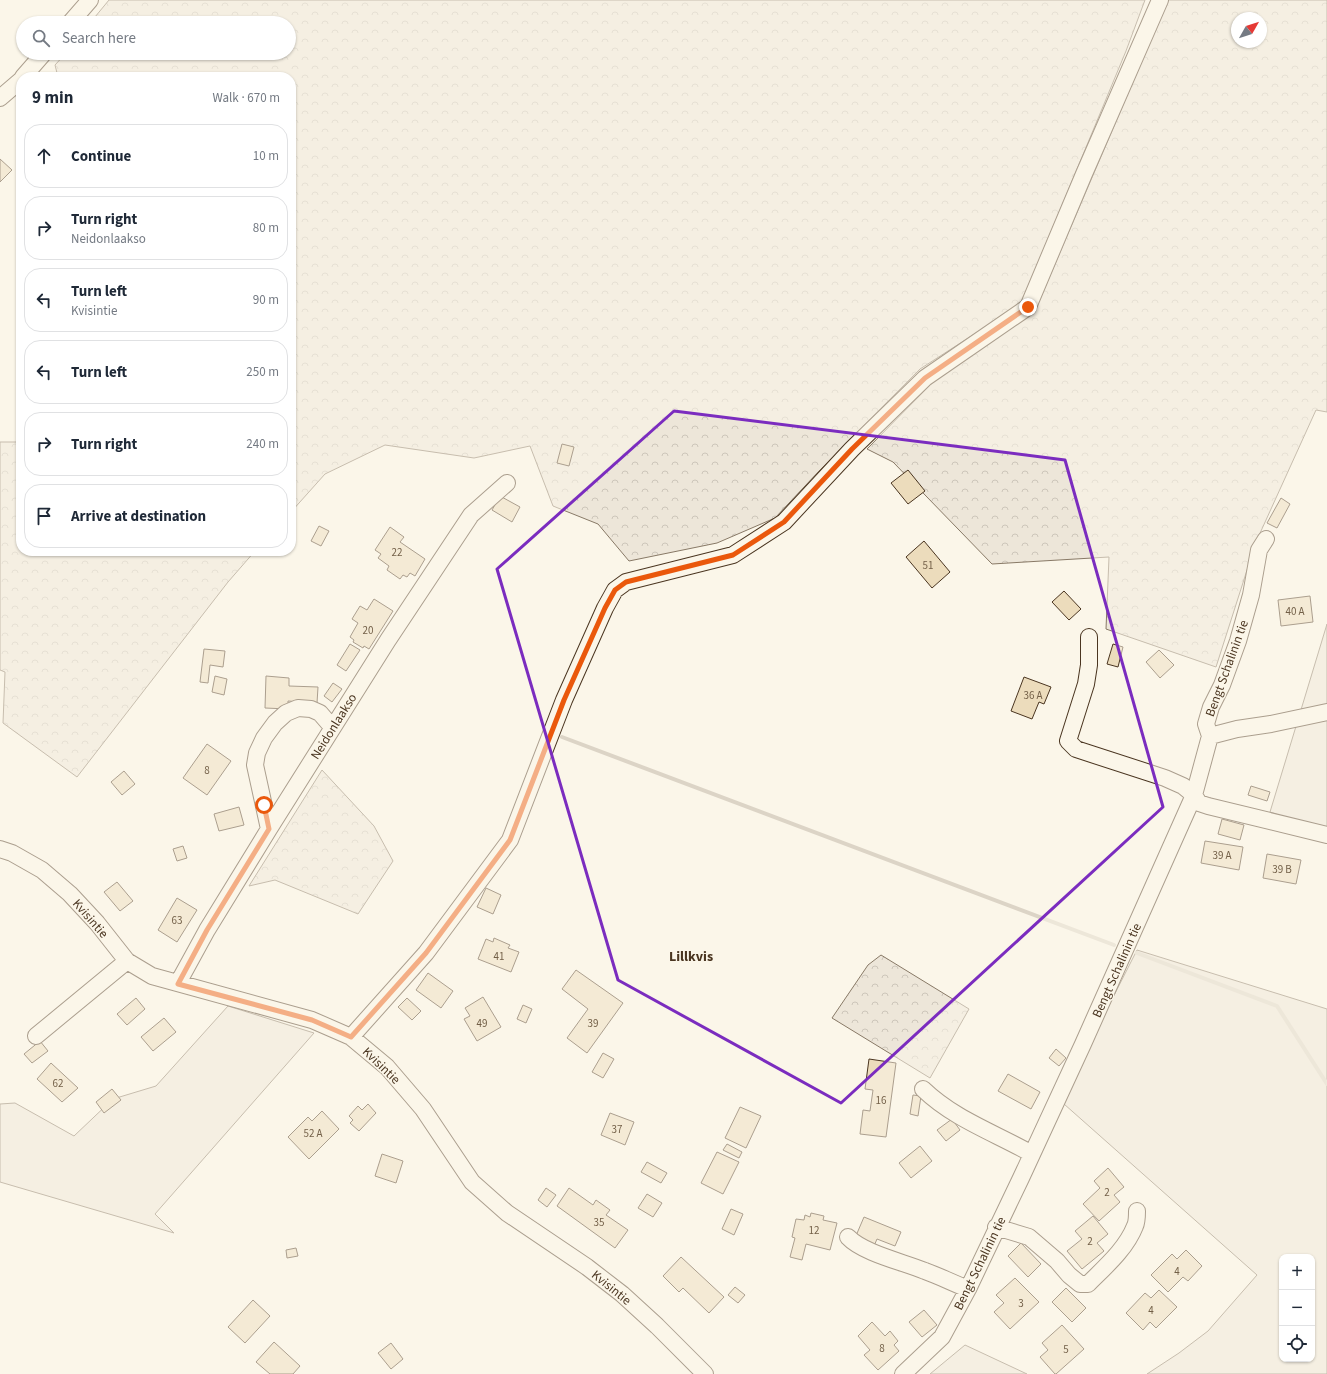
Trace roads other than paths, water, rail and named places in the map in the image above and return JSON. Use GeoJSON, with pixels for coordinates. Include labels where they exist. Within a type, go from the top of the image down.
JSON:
{"type":"FeatureCollection","features":[{"type":"Feature","properties":{"kind":"street"},"geometry":{"type":"LineString","coordinates":[[76,16],[90,0]]}},
{"type":"Feature","properties":{"kind":"street"},"geometry":{"type":"LineString","coordinates":[[351,1037],[426,953],[510,840],[564,700],[605,608],[615,590],[626,582],[733,555],[784,522],[852,449],[925,378],[1028,307],[1160,0]]}},
{"type":"Feature","properties":{"kind":"street"},"geometry":{"type":"LineString","coordinates":[[27,72],[38,60]]}},
{"type":"Feature","properties":{"kind":"street"},"geometry":{"type":"LineString","coordinates":[[0,98],[16,84]]}},
{"type":"Feature","properties":{"kind":"street","name":"Neidonlaakso"},"geometry":{"type":"LineString","coordinates":[[178,984],[207,930],[388,640],[471,515],[506,482]]}},
{"type":"Feature","properties":{"kind":"street","name":"Bengt Schalinin tie"},"geometry":{"type":"LineString","coordinates":[[903,1374],[942,1336],[968,1289],[1086,1037],[1194,795],[1210,736],[1206,724],[1238,641],[1251,595],[1259,550],[1266,539]]}},
{"type":"Feature","properties":{"kind":"street"},"geometry":{"type":"LineString","coordinates":[[1089,638],[1089,665],[1086,684],[1068,741],[1076,749],[1165,778],[1183,786],[1194,795],[1199,803],[1327,835]]}},
{"type":"Feature","properties":{"kind":"street"},"geometry":{"type":"LineString","coordinates":[[269,829],[255,765],[257,753],[264,738],[275,723],[286,713],[298,708],[311,709],[320,713],[332,728]]}},
{"type":"Feature","properties":{"kind":"street"},"geometry":{"type":"LineString","coordinates":[[1210,736],[1237,729],[1271,724],[1327,712]]}},
{"type":"Feature","properties":{"kind":"street","name":"Kvisintie"},"geometry":{"type":"LineString","coordinates":[[0,849],[12,853],[42,870],[75,900],[97,923],[128,961],[152,976],[312,1020],[351,1037],[387,1067],[423,1109],[472,1182],[507,1212],[588,1267],[622,1294],[657,1326],[705,1374]]}},
{"type":"Feature","properties":{"kind":"street"},"geometry":{"type":"LineString","coordinates":[[36,1036],[128,961]]}},
{"type":"Feature","properties":{"kind":"street"},"geometry":{"type":"LineString","coordinates":[[923,1088],[934,1099],[951,1111],[976,1126],[1032,1154]]}},
{"type":"Feature","properties":{"kind":"street"},"geometry":{"type":"LineString","coordinates":[[996,1227],[1029,1237],[1057,1261],[1069,1275],[1080,1284],[1088,1284],[1113,1260],[1125,1244],[1136,1225],[1138,1211]]}},
{"type":"Feature","properties":{"kind":"street"},"geometry":{"type":"LineString","coordinates":[[848,1237],[854,1243],[864,1248],[968,1289]]}},
{"type":"Feature","properties":{"kind":"waterway"},"geometry":{"type":"LineString","coordinates":[[562,737],[1114,945]]}},
{"type":"Feature","properties":{"kind":"waterway"},"geometry":{"type":"LineString","coordinates":[[1137,953],[1277,1006],[1327,1084]]}},
{"type":"Feature","properties":{"kind":"district","name":"Lillkvis"},"geometry":{"type":"Point","coordinates":[691,956]}}]}
